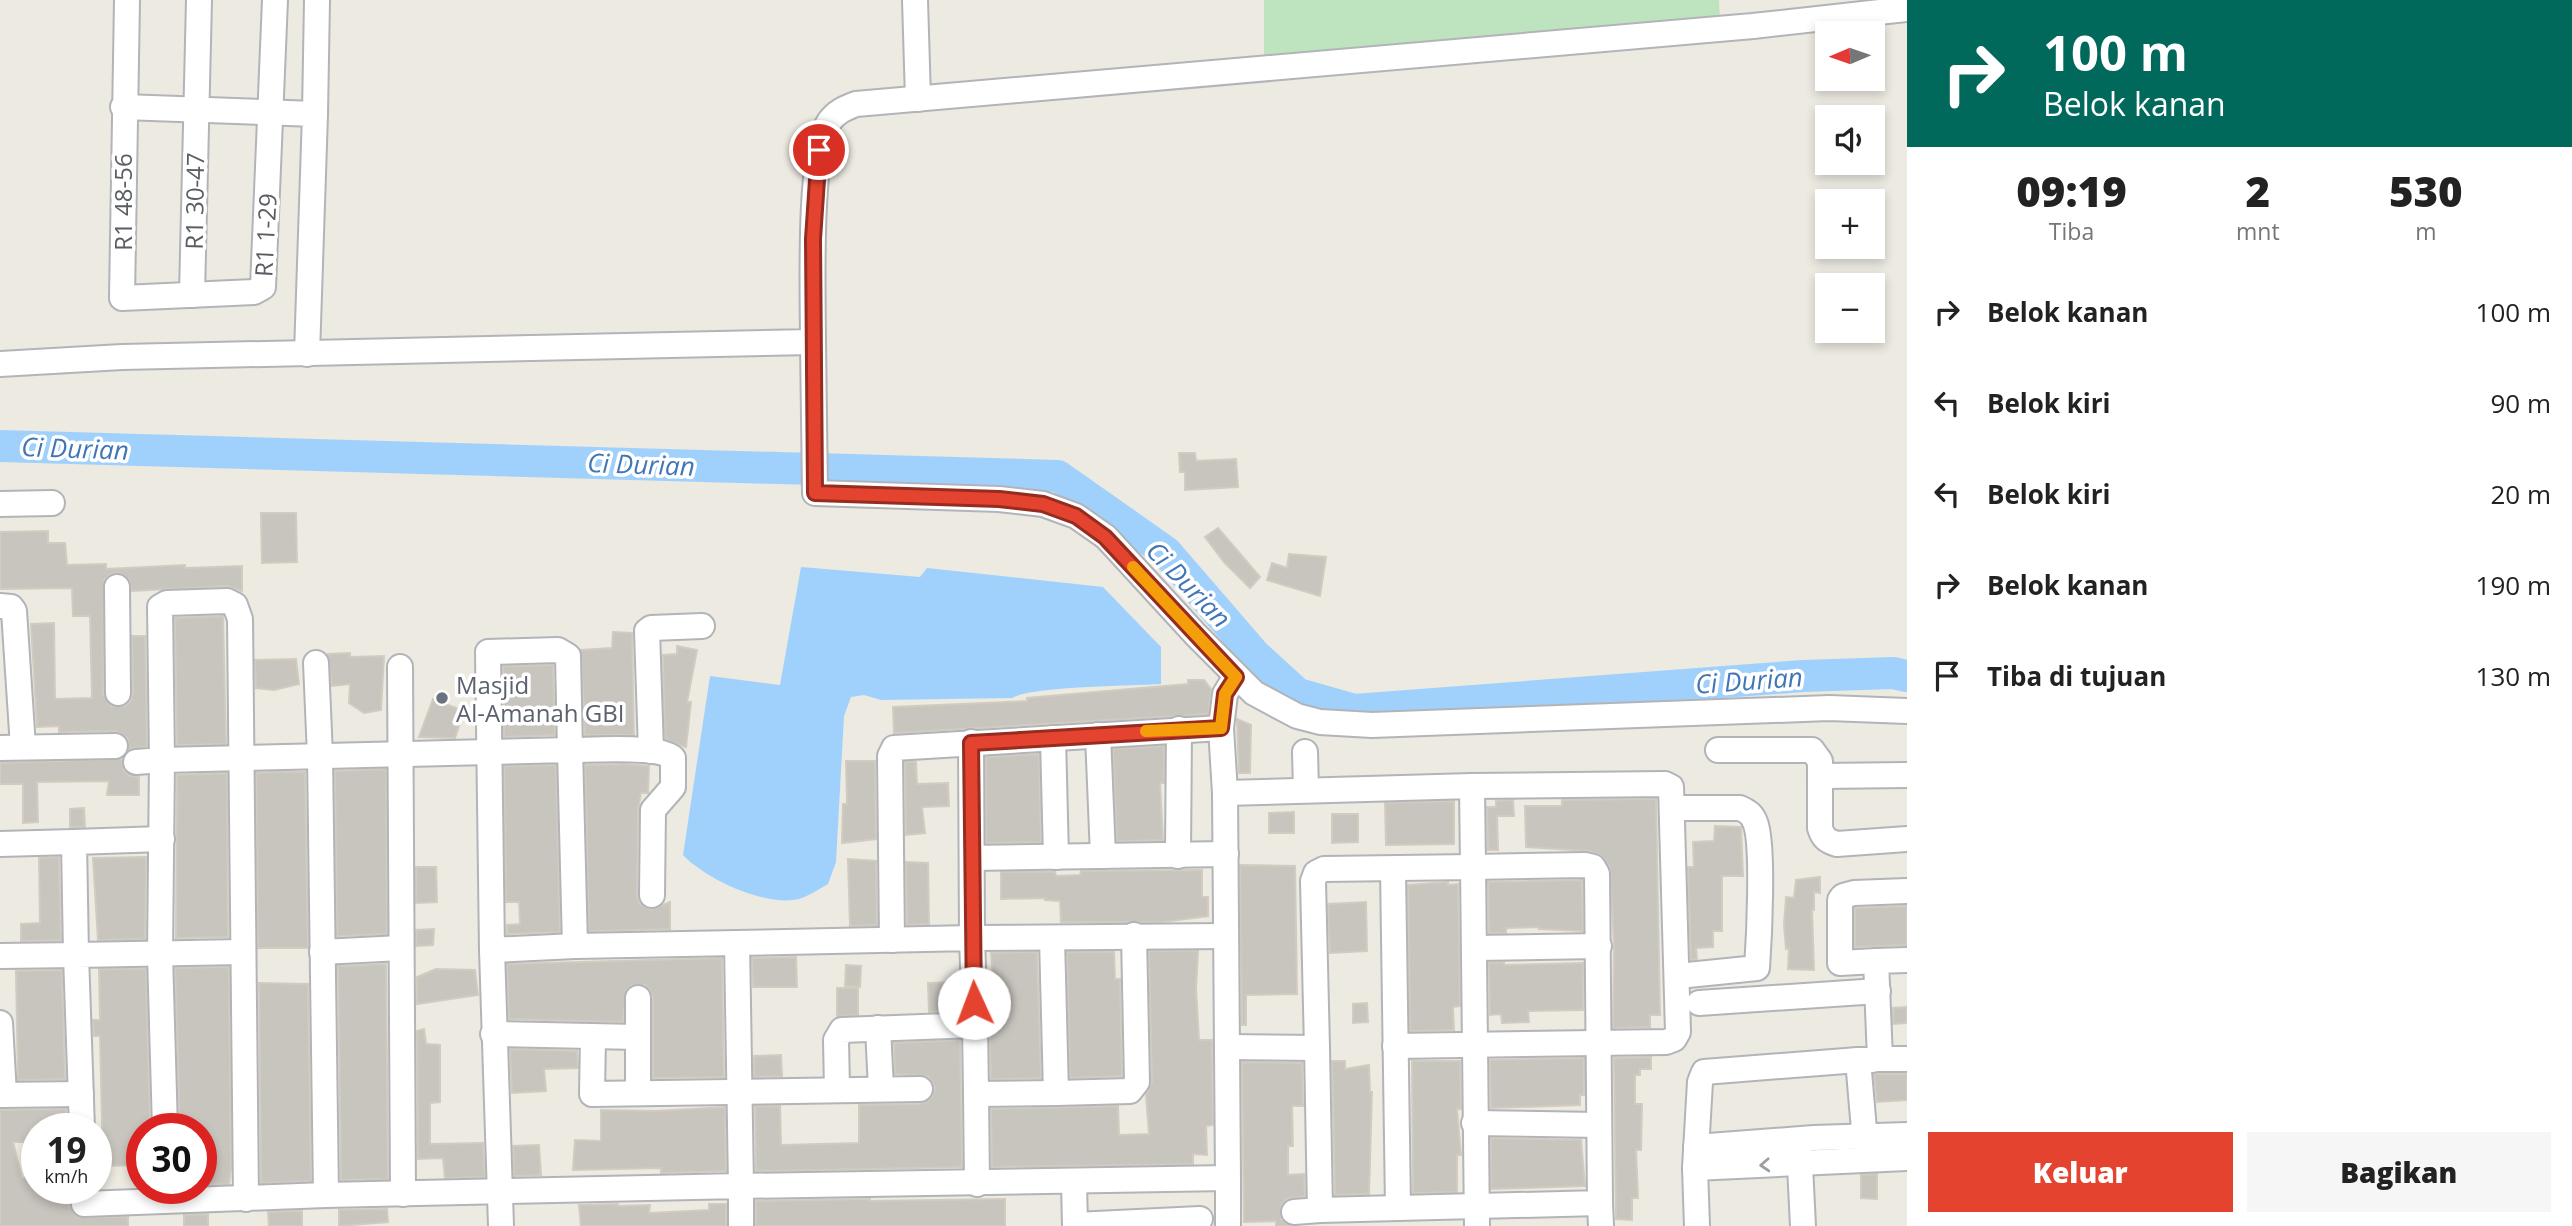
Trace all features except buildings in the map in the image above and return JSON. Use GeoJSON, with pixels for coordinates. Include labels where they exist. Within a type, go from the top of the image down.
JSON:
{"type":"FeatureCollection","features":[{"type":"Feature","properties":{"kind":"street","name":"R1 48-56"},"geometry":{"type":"LineString","coordinates":[[127,0],[123,107],[122,298],[192,295]]}},
{"type":"Feature","properties":{"kind":"street","name":"R1 30-47"},"geometry":{"type":"LineString","coordinates":[[192,295],[199,0]]}},
{"type":"Feature","properties":{"kind":"street"},"geometry":{"type":"LineString","coordinates":[[269,111],[275,0]]}},
{"type":"Feature","properties":{"kind":"street"},"geometry":{"type":"LineString","coordinates":[[307,354],[317,0]]}},
{"type":"Feature","properties":{"kind":"street"},"geometry":{"type":"LineString","coordinates":[[915,0],[918,99]]}},
{"type":"Feature","properties":{"kind":"street"},"geometry":{"type":"LineString","coordinates":[[1907,9],[1753,26],[856,104],[840,111],[829,122],[822,136],[813,239],[815,493],[999,499],[1043,504],[1076,516],[1105,537],[1236,677],[1254,693],[1297,716],[1343,724],[1829,708],[1907,710]]}},
{"type":"Feature","properties":{"kind":"street"},"geometry":{"type":"LineString","coordinates":[[123,107],[315,114]]}},
{"type":"Feature","properties":{"kind":"street","name":"R1 1-29"},"geometry":{"type":"LineString","coordinates":[[192,295],[254,292],[263,286],[269,111]]}},
{"type":"Feature","properties":{"kind":"street"},"geometry":{"type":"LineString","coordinates":[[0,364],[122,357],[813,342]]}},
{"type":"Feature","properties":{"kind":"street"},"geometry":{"type":"LineString","coordinates":[[0,504],[52,503]]}},
{"type":"Feature","properties":{"kind":"street"},"geometry":{"type":"LineString","coordinates":[[117,587],[118,693]]}},
{"type":"Feature","properties":{"kind":"street"},"geometry":{"type":"LineString","coordinates":[[165,1113],[160,954],[160,607],[167,603],[227,601],[239,611],[246,1199]]}},
{"type":"Feature","properties":{"kind":"street"},"geometry":{"type":"LineString","coordinates":[[0,606],[13,610],[8,647],[12,747],[115,746]]}},
{"type":"Feature","properties":{"kind":"street"},"geometry":{"type":"LineString","coordinates":[[119,619],[159,620]]}},
{"type":"Feature","properties":{"kind":"street"},"geometry":{"type":"LineString","coordinates":[[651,751],[647,631],[651,628],[702,625]]}},
{"type":"Feature","properties":{"kind":"street"},"geometry":{"type":"LineString","coordinates":[[500,1226],[493,1034],[490,752],[486,656],[490,651],[558,650],[568,656],[575,946]]}},
{"type":"Feature","properties":{"kind":"street"},"geometry":{"type":"LineString","coordinates":[[316,663],[320,756],[326,1195]]}},
{"type":"Feature","properties":{"kind":"street"},"geometry":{"type":"LineString","coordinates":[[400,667],[403,1194]]}},
{"type":"Feature","properties":{"kind":"street"},"geometry":{"type":"LineString","coordinates":[[1228,1226],[1226,793],[1221,728],[1225,694],[1236,677]]}},
{"type":"Feature","properties":{"kind":"street"},"geometry":{"type":"LineString","coordinates":[[892,940],[891,751],[899,746],[1221,728]]}},
{"type":"Feature","properties":{"kind":"street"},"geometry":{"type":"LineString","coordinates":[[1178,856],[1179,729]]}},
{"type":"Feature","properties":{"kind":"street"},"geometry":{"type":"LineString","coordinates":[[1097,735],[1103,856]]}},
{"type":"Feature","properties":{"kind":"street"},"geometry":{"type":"LineString","coordinates":[[1053,738],[1056,858]]}},
{"type":"Feature","properties":{"kind":"street"},"geometry":{"type":"LineString","coordinates":[[971,743],[977,1184]]}},
{"type":"Feature","properties":{"kind":"street"},"geometry":{"type":"LineString","coordinates":[[136,762],[570,750],[667,753],[674,761],[673,787],[653,810],[652,895]]}},
{"type":"Feature","properties":{"kind":"street"},"geometry":{"type":"LineString","coordinates":[[1718,750],[1812,750],[1820,761],[1821,828],[1823,836],[1829,842],[1837,844],[1907,839]]}},
{"type":"Feature","properties":{"kind":"street"},"geometry":{"type":"LineString","coordinates":[[1305,752],[1306,790]]}},
{"type":"Feature","properties":{"kind":"street"},"geometry":{"type":"LineString","coordinates":[[1821,776],[1907,775]]}},
{"type":"Feature","properties":{"kind":"street"},"geometry":{"type":"LineString","coordinates":[[1226,793],[1472,786],[1665,784],[1671,787],[1678,976],[1678,1032],[1674,1040],[1395,1046]]}},
{"type":"Feature","properties":{"kind":"street"},"geometry":{"type":"LineString","coordinates":[[1472,786],[1477,1216]]}},
{"type":"Feature","properties":{"kind":"street"},"geometry":{"type":"LineString","coordinates":[[1673,808],[1740,808],[1747,811],[1757,826],[1759,884],[1756,969],[1678,976]]}},
{"type":"Feature","properties":{"kind":"street"},"geometry":{"type":"LineString","coordinates":[[0,844],[162,839]]}},
{"type":"Feature","properties":{"kind":"street"},"geometry":{"type":"LineString","coordinates":[[74,842],[82,1113]]}},
{"type":"Feature","properties":{"kind":"street"},"geometry":{"type":"LineString","coordinates":[[972,858],[1226,854]]}},
{"type":"Feature","properties":{"kind":"street"},"geometry":{"type":"LineString","coordinates":[[1294,1212],[1398,1207],[1477,1216],[1593,1215],[1599,1125],[1597,874],[1592,867],[1324,869],[1314,877],[1320,1210]]}},
{"type":"Feature","properties":{"kind":"street"},"geometry":{"type":"LineString","coordinates":[[1393,869],[1398,1207]]}},
{"type":"Feature","properties":{"kind":"street"},"geometry":{"type":"LineString","coordinates":[[1840,993],[1839,906],[1843,896],[1854,893],[1907,891]]}},
{"type":"Feature","properties":{"kind":"street"},"geometry":{"type":"LineString","coordinates":[[976,1094],[1130,1091],[1136,1086],[1133,936]]}},
{"type":"Feature","properties":{"kind":"street"},"geometry":{"type":"LineString","coordinates":[[492,950],[575,946],[1226,936]]}},
{"type":"Feature","properties":{"kind":"street"},"geometry":{"type":"LineString","coordinates":[[1052,938],[1056,1093]]}},
{"type":"Feature","properties":{"kind":"street"},"geometry":{"type":"LineString","coordinates":[[737,943],[741,1226]]}},
{"type":"Feature","properties":{"kind":"street"},"geometry":{"type":"LineString","coordinates":[[1474,948],[1598,946]]}},
{"type":"Feature","properties":{"kind":"street"},"geometry":{"type":"LineString","coordinates":[[322,951],[401,948]]}},
{"type":"Feature","properties":{"kind":"street"},"geometry":{"type":"LineString","coordinates":[[0,956],[243,952]]}},
{"type":"Feature","properties":{"kind":"street"},"geometry":{"type":"LineString","coordinates":[[1840,963],[1907,960]]}},
{"type":"Feature","properties":{"kind":"street"},"geometry":{"type":"LineString","coordinates":[[1866,1149],[1869,1060],[1878,991],[1876,961]]}},
{"type":"Feature","properties":{"kind":"street"},"geometry":{"type":"LineString","coordinates":[[1699,1003],[1878,991]]}},
{"type":"Feature","properties":{"kind":"street"},"geometry":{"type":"LineString","coordinates":[[638,998],[638,1092]]}},
{"type":"Feature","properties":{"kind":"street"},"geometry":{"type":"LineString","coordinates":[[0,1023],[2,1095],[81,1094]]}},
{"type":"Feature","properties":{"kind":"street"},"geometry":{"type":"LineString","coordinates":[[837,1089],[836,1040],[839,1032],[846,1029],[975,1025]]}},
{"type":"Feature","properties":{"kind":"street"},"geometry":{"type":"LineString","coordinates":[[878,1028],[881,1089]]}},
{"type":"Feature","properties":{"kind":"street"},"geometry":{"type":"LineString","coordinates":[[493,1034],[638,1037]]}},
{"type":"Feature","properties":{"kind":"street"},"geometry":{"type":"LineString","coordinates":[[593,1036],[592,1102],[638,1092],[920,1089]]}},
{"type":"Feature","properties":{"kind":"street"},"geometry":{"type":"LineString","coordinates":[[1227,1047],[1317,1048]]}},
{"type":"Feature","properties":{"kind":"street"},"geometry":{"type":"LineString","coordinates":[[1697,1226],[1696,1157],[1700,1082],[1704,1072],[1907,1059]]}},
{"type":"Feature","properties":{"kind":"street"},"geometry":{"type":"LineString","coordinates":[[1474,1123],[1599,1125]]}},
{"type":"Feature","properties":{"kind":"street"},"geometry":{"type":"LineString","coordinates":[[1866,1149],[1907,1135]]}},
{"type":"Feature","properties":{"kind":"street"},"geometry":{"type":"LineString","coordinates":[[1696,1157],[1866,1149],[1907,1158]]}},
{"type":"Feature","properties":{"kind":"street"},"geometry":{"type":"LineString","coordinates":[[1799,1151],[1803,1226]]}},
{"type":"Feature","properties":{"kind":"street"},"geometry":{"type":"LineString","coordinates":[[217,1198],[1228,1178]]}},
{"type":"Feature","properties":{"kind":"street"},"geometry":{"type":"LineString","coordinates":[[1074,1182],[1075,1225],[1200,1223],[1200,1179]]}},
{"type":"Feature","properties":{"kind":"street"},"geometry":{"type":"LineString","coordinates":[[84,1206],[126,1200]]}},
{"type":"Feature","properties":{"kind":"green space"},"geometry":{"type":"Polygon","coordinates":[[[1264,0],[1719,0],[1720,20],[1264,60],[1264,0]]]}},
{"type":"Feature","properties":{"kind":"water"},"geometry":{"type":"Polygon","coordinates":[[[801,567],[920,577],[927,568],[1103,587],[1161,647],[1161,684],[1061,689],[1012,698],[881,700],[864,695],[851,697],[844,716],[836,862],[828,884],[799,899],[770,899],[753,895],[721,882],[683,855],[710,676],[780,685],[801,567]]]}},
{"type":"Feature","properties":{"kind":"waterway","name":"Ci Durian"},"geometry":{"type":"LineString","coordinates":[[0,446],[1058,476],[1166,552],[1255,655],[1298,694],[1354,710],[1803,676],[1893,673],[1907,676]]}},
{"type":"Feature","properties":{"kind":"slow traffic"},"geometry":{"type":"LineString","coordinates":[[1133,567],[1236,677],[1225,694],[1221,728],[1146,731]]}},
{"type":"Feature","properties":{"kind":"place","name":"Masjid Al-Amanah GBI"},"geometry":{"type":"Point","coordinates":[442,698]}},
{"type":"Feature","properties":{"kind":"route"},"geometry":{"type":"LineString","coordinates":[[819,150],[813,239],[815,493],[999,499],[1043,504],[1076,516],[1105,537],[1236,677],[1225,694],[1221,728],[971,743],[974,1003]]}}]}
